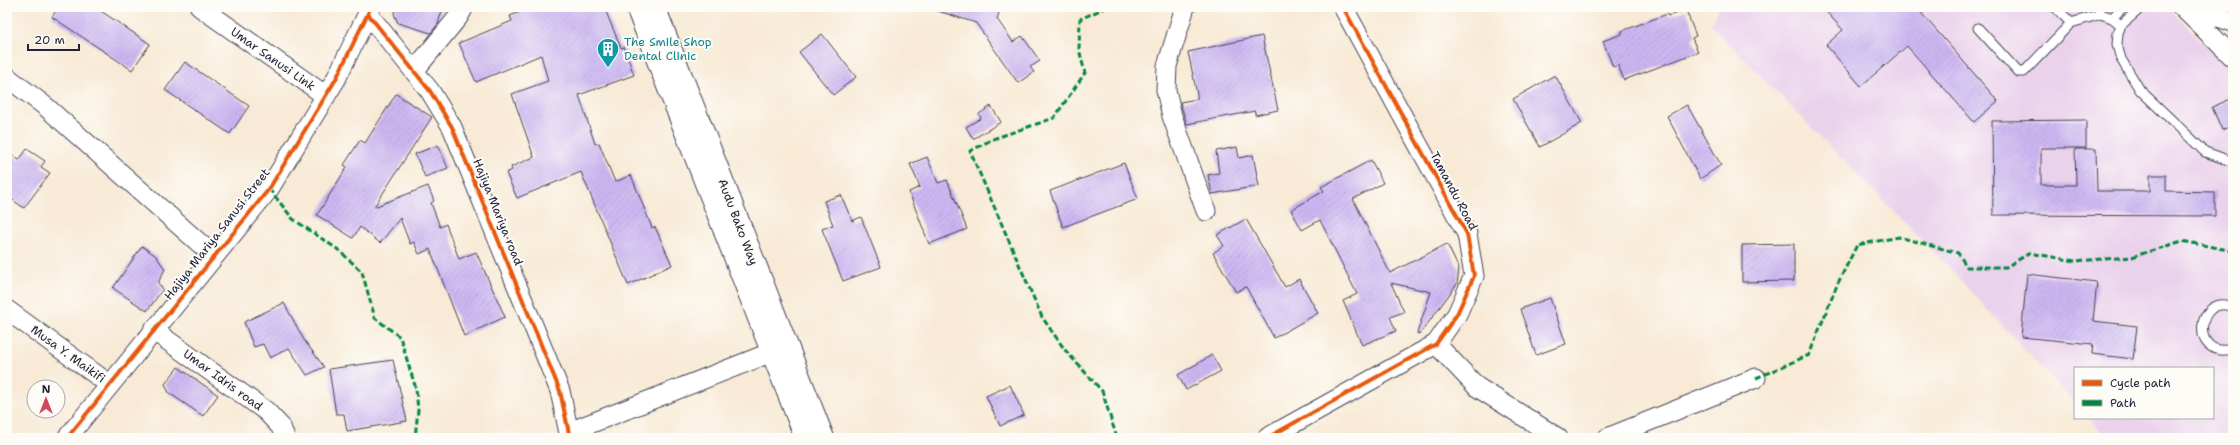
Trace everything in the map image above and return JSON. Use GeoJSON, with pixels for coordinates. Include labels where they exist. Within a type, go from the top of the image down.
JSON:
{"type":"FeatureCollection","features":[{"type":"Feature","properties":{"kind":"main road","name":"Audu Bako Way"},"geometry":{"type":"LineString","coordinates":[[637,7],[806,438]]}},
{"type":"Feature","properties":{"kind":"main road","name":"Audu Bako Way"},"geometry":{"type":"LineString","coordinates":[[654,7],[823,438]]}},
{"type":"Feature","properties":{"kind":"street","name":"Umar Sanusi Link"},"geometry":{"type":"LineString","coordinates":[[200,7],[326,96]]}},
{"type":"Feature","properties":{"kind":"street"},"geometry":{"type":"LineString","coordinates":[[414,71],[459,16],[464,7]]}},
{"type":"Feature","properties":{"kind":"street"},"geometry":{"type":"LineString","coordinates":[[1185,7],[1167,66],[1166,90],[1172,116],[1206,212]]}},
{"type":"Feature","properties":{"kind":"street","name":"Tamandu Road"},"geometry":{"type":"LineString","coordinates":[[1267,438],[1436,344],[1457,314],[1474,276],[1467,234],[1343,7]]}},
{"type":"Feature","properties":{"kind":"street"},"geometry":{"type":"LineString","coordinates":[[2182,7],[2233,57]]}},
{"type":"Feature","properties":{"kind":"street"},"geometry":{"type":"LineString","coordinates":[[2188,7],[2233,22]]}},
{"type":"Feature","properties":{"kind":"street","name":"Hajiya Mariya Sanusi Street"},"geometry":{"type":"LineString","coordinates":[[67,438],[109,384],[268,189],[336,79],[369,11]]}},
{"type":"Feature","properties":{"kind":"street","name":"Hajiya Mariya road"},"geometry":{"type":"LineString","coordinates":[[369,11],[430,91],[452,127],[560,391],[570,435]]}},
{"type":"Feature","properties":{"kind":"street"},"geometry":{"type":"LineString","coordinates":[[7,77],[45,106],[214,256]]}},
{"type":"Feature","properties":{"kind":"street","name":"Musa Y. Maikifi"},"geometry":{"type":"LineString","coordinates":[[7,310],[109,384]]}},
{"type":"Feature","properties":{"kind":"street","name":"Umar Idris road"},"geometry":{"type":"LineString","coordinates":[[153,330],[266,411],[281,426],[285,438]]}},
{"type":"Feature","properties":{"kind":"street"},"geometry":{"type":"LineString","coordinates":[[1436,344],[1477,388],[1558,438]]}},
{"type":"Feature","properties":{"kind":"street"},"geometry":{"type":"LineString","coordinates":[[570,435],[772,352]]}},
{"type":"Feature","properties":{"kind":"street"},"geometry":{"type":"LineString","coordinates":[[1607,438],[1756,378]]}},
{"type":"Feature","properties":{"kind":"lane"},"geometry":{"type":"LineString","coordinates":[[2055,7],[2071,23]]}},
{"type":"Feature","properties":{"kind":"lane"},"geometry":{"type":"LineString","coordinates":[[2112,18],[2123,7]]}},
{"type":"Feature","properties":{"kind":"lane"},"geometry":{"type":"LineString","coordinates":[[2142,7],[2121,25],[2118,33],[2117,45],[2121,59],[2140,90],[2205,152],[2233,162]]}},
{"type":"Feature","properties":{"kind":"lane"},"geometry":{"type":"LineString","coordinates":[[1978,28],[2018,72],[2021,73],[2024,72],[2071,23],[2099,11],[2121,25]]}},
{"type":"Feature","properties":{"kind":"lane"},"geometry":{"type":"LineString","coordinates":[[2233,307],[2227,304],[2213,308],[2203,319],[2202,333],[2210,346],[2223,352],[2233,349]]}},
{"type":"Feature","properties":{"kind":"shaded area"},"geometry":{"type":"Polygon","coordinates":[[[1718,7],[2167,7],[2233,72],[2233,438],[2109,438],[2089,419],[2214,419],[2214,367],[2074,367],[2074,403],[1952,271],[1711,25],[1718,7]]]}},
{"type":"Feature","properties":{"kind":"building"},"geometry":{"type":"Polygon","coordinates":[[[58,7],[95,7],[150,44],[132,70],[52,17],[58,7]]]}},
{"type":"Feature","properties":{"kind":"building"},"geometry":{"type":"Polygon","coordinates":[[[396,7],[443,7],[438,24],[431,33],[398,23],[394,14],[396,7]]]}},
{"type":"Feature","properties":{"kind":"building"},"geometry":{"type":"Polygon","coordinates":[[[532,7],[604,7],[621,48],[624,47],[634,75],[579,95],[595,144],[599,143],[615,182],[631,175],[652,228],[655,227],[672,265],[628,285],[581,172],[517,198],[506,173],[512,170],[511,167],[534,157],[512,94],[548,81],[541,55],[476,82],[459,43],[512,21],[510,16],[532,7]]]}},
{"type":"Feature","properties":{"kind":"building"},"geometry":{"type":"Polygon","coordinates":[[[936,7],[1001,7],[997,19],[1013,42],[1022,36],[1040,61],[1030,67],[1034,72],[1018,83],[976,23],[935,10],[936,7]]]}},
{"type":"Feature","properties":{"kind":"building"},"geometry":{"type":"Polygon","coordinates":[[[1822,7],[1916,7],[1998,101],[1974,122],[1907,46],[1861,86],[1826,45],[1843,30],[1822,7]]]}},
{"type":"Feature","properties":{"kind":"building"},"geometry":{"type":"Polygon","coordinates":[[[1686,10],[1696,36],[1692,38],[1698,52],[1624,80],[1618,65],[1613,67],[1603,41],[1622,34],[1622,31],[1667,14],[1668,16],[1686,10]]]}},
{"type":"Feature","properties":{"kind":"building"},"geometry":{"type":"Polygon","coordinates":[[[822,34],[856,77],[833,95],[799,52],[822,34]]]}},
{"type":"Feature","properties":{"kind":"building"},"geometry":{"type":"Polygon","coordinates":[[[1262,36],[1278,110],[1255,115],[1255,111],[1187,124],[1180,102],[1197,99],[1188,52],[1262,36]]]}},
{"type":"Feature","properties":{"kind":"building"},"geometry":{"type":"Polygon","coordinates":[[[185,62],[249,106],[230,134],[165,90],[185,62]]]}},
{"type":"Feature","properties":{"kind":"building"},"geometry":{"type":"Polygon","coordinates":[[[1555,75],[1582,123],[1540,147],[1513,99],[1555,75]]]}},
{"type":"Feature","properties":{"kind":"building"},"geometry":{"type":"Polygon","coordinates":[[[396,94],[432,117],[374,207],[428,186],[434,201],[431,203],[440,227],[446,224],[459,259],[476,252],[505,317],[464,336],[430,249],[419,254],[414,242],[410,244],[400,218],[380,243],[360,227],[353,238],[317,215],[347,167],[344,165],[360,140],[365,143],[396,94]]]}},
{"type":"Feature","properties":{"kind":"building"},"geometry":{"type":"Polygon","coordinates":[[[2233,98],[2233,125],[2222,130],[2212,107],[2233,98]]]}},
{"type":"Feature","properties":{"kind":"building"},"geometry":{"type":"Polygon","coordinates":[[[1687,105],[1721,165],[1700,179],[1667,116],[1687,105]]]}},
{"type":"Feature","properties":{"kind":"building"},"geometry":{"type":"Polygon","coordinates":[[[991,106],[1001,122],[973,139],[966,127],[981,118],[979,114],[991,106]]]}},
{"type":"Feature","properties":{"kind":"building"},"geometry":{"type":"Polygon","coordinates":[[[2086,120],[2086,148],[2041,148],[2041,185],[2076,185],[2075,149],[2096,149],[2097,191],[2150,191],[2150,175],[2166,175],[2166,191],[2215,192],[2215,216],[1993,215],[1992,121],[2086,120]]]}},
{"type":"Feature","properties":{"kind":"building"},"geometry":{"type":"Polygon","coordinates":[[[438,145],[448,168],[425,177],[415,154],[438,145]]]}},
{"type":"Feature","properties":{"kind":"building"},"geometry":{"type":"Polygon","coordinates":[[[1237,147],[1239,158],[1253,155],[1259,186],[1212,194],[1208,175],[1219,173],[1216,151],[1237,147]]]}},
{"type":"Feature","properties":{"kind":"building"},"geometry":{"type":"Polygon","coordinates":[[[27,149],[45,161],[41,167],[50,173],[24,208],[7,196],[7,151],[19,160],[27,149]]]}},
{"type":"Feature","properties":{"kind":"building"},"geometry":{"type":"Polygon","coordinates":[[[927,157],[938,183],[947,180],[967,229],[929,244],[909,192],[920,187],[910,164],[927,157]]]}},
{"type":"Feature","properties":{"kind":"building"},"geometry":{"type":"Polygon","coordinates":[[[1371,160],[1383,183],[1353,199],[1390,273],[1447,244],[1459,269],[1457,284],[1420,334],[1417,333],[1431,292],[1391,283],[1404,312],[1390,317],[1396,331],[1362,345],[1343,301],[1357,294],[1320,220],[1302,230],[1291,210],[1324,191],[1321,187],[1371,160]]]}},
{"type":"Feature","properties":{"kind":"building"},"geometry":{"type":"Polygon","coordinates":[[[1124,163],[1138,199],[1063,227],[1050,191],[1124,163]]]}},
{"type":"Feature","properties":{"kind":"building"},"geometry":{"type":"Polygon","coordinates":[[[841,195],[852,221],[861,217],[881,267],[843,281],[822,229],[833,225],[824,201],[841,195]]]}},
{"type":"Feature","properties":{"kind":"building"},"geometry":{"type":"Polygon","coordinates":[[[1246,219],[1285,287],[1299,279],[1318,313],[1274,338],[1246,287],[1236,292],[1213,253],[1224,246],[1217,235],[1246,219]]]}},
{"type":"Feature","properties":{"kind":"building"},"geometry":{"type":"Polygon","coordinates":[[[1794,244],[1794,281],[1742,282],[1742,245],[1794,244]]]}},
{"type":"Feature","properties":{"kind":"building"},"geometry":{"type":"Polygon","coordinates":[[[142,246],[156,256],[165,269],[158,283],[163,289],[147,311],[113,288],[142,246]]]}},
{"type":"Feature","properties":{"kind":"building"},"geometry":{"type":"Polygon","coordinates":[[[2027,274],[2097,282],[2093,321],[2137,326],[2133,359],[2092,354],[2093,344],[2021,337],[2027,274]]]}},
{"type":"Feature","properties":{"kind":"building"},"geometry":{"type":"Polygon","coordinates":[[[1550,298],[1566,344],[1536,355],[1520,309],[1550,298]]]}},
{"type":"Feature","properties":{"kind":"building"},"geometry":{"type":"Polygon","coordinates":[[[284,303],[304,340],[324,367],[307,375],[289,348],[270,358],[263,344],[254,347],[244,322],[284,303]]]}},
{"type":"Feature","properties":{"kind":"building"},"geometry":{"type":"Polygon","coordinates":[[[1212,355],[1221,371],[1186,390],[1178,375],[1212,355]]]}},
{"type":"Feature","properties":{"kind":"building"},"geometry":{"type":"Polygon","coordinates":[[[393,360],[407,421],[347,431],[344,414],[336,414],[329,369],[393,360]]]}},
{"type":"Feature","properties":{"kind":"building"},"geometry":{"type":"Polygon","coordinates":[[[178,367],[218,395],[203,416],[169,393],[165,384],[178,367]]]}},
{"type":"Feature","properties":{"kind":"building"},"geometry":{"type":"Polygon","coordinates":[[[1010,385],[1024,415],[1000,426],[986,396],[1010,385]]]}},
{"type":"Feature","properties":{"kind":"marked path"},"geometry":{"type":"LineString","coordinates":[[1107,7],[1080,19],[1079,49],[1085,73],[1054,118],[993,139],[970,151],[1042,317],[1065,350],[1102,391],[1117,438]]}},
{"type":"Feature","properties":{"kind":"marked path"},"geometry":{"type":"LineString","coordinates":[[269,189],[293,219],[340,251],[362,272],[375,318],[400,337],[416,389],[418,410],[415,438]]}},
{"type":"Feature","properties":{"kind":"marked path"},"geometry":{"type":"LineString","coordinates":[[1756,378],[1809,355],[1837,285],[1857,245],[1899,237],[1958,253],[1967,267],[2006,267],[2030,253],[2075,261],[2132,257],[2182,241],[2233,251]]}},
{"type":"Feature","properties":{"kind":"cycle path"},"geometry":{"type":"LineString","coordinates":[[67,438],[269,189],[336,79],[371,7]]}},
{"type":"Feature","properties":{"kind":"cycle path"},"geometry":{"type":"LineString","coordinates":[[1267,438],[1436,344],[1457,314],[1474,276],[1467,234],[1343,7]]}},
{"type":"Feature","properties":{"kind":"cycle path"},"geometry":{"type":"LineString","coordinates":[[368,14],[430,91],[452,127],[560,391],[570,438]]}},
{"type":"Feature","properties":{"kind":"place","name":"The Smile Shop Dental Clinic"},"geometry":{"type":"Point","coordinates":[608,68]}}]}
